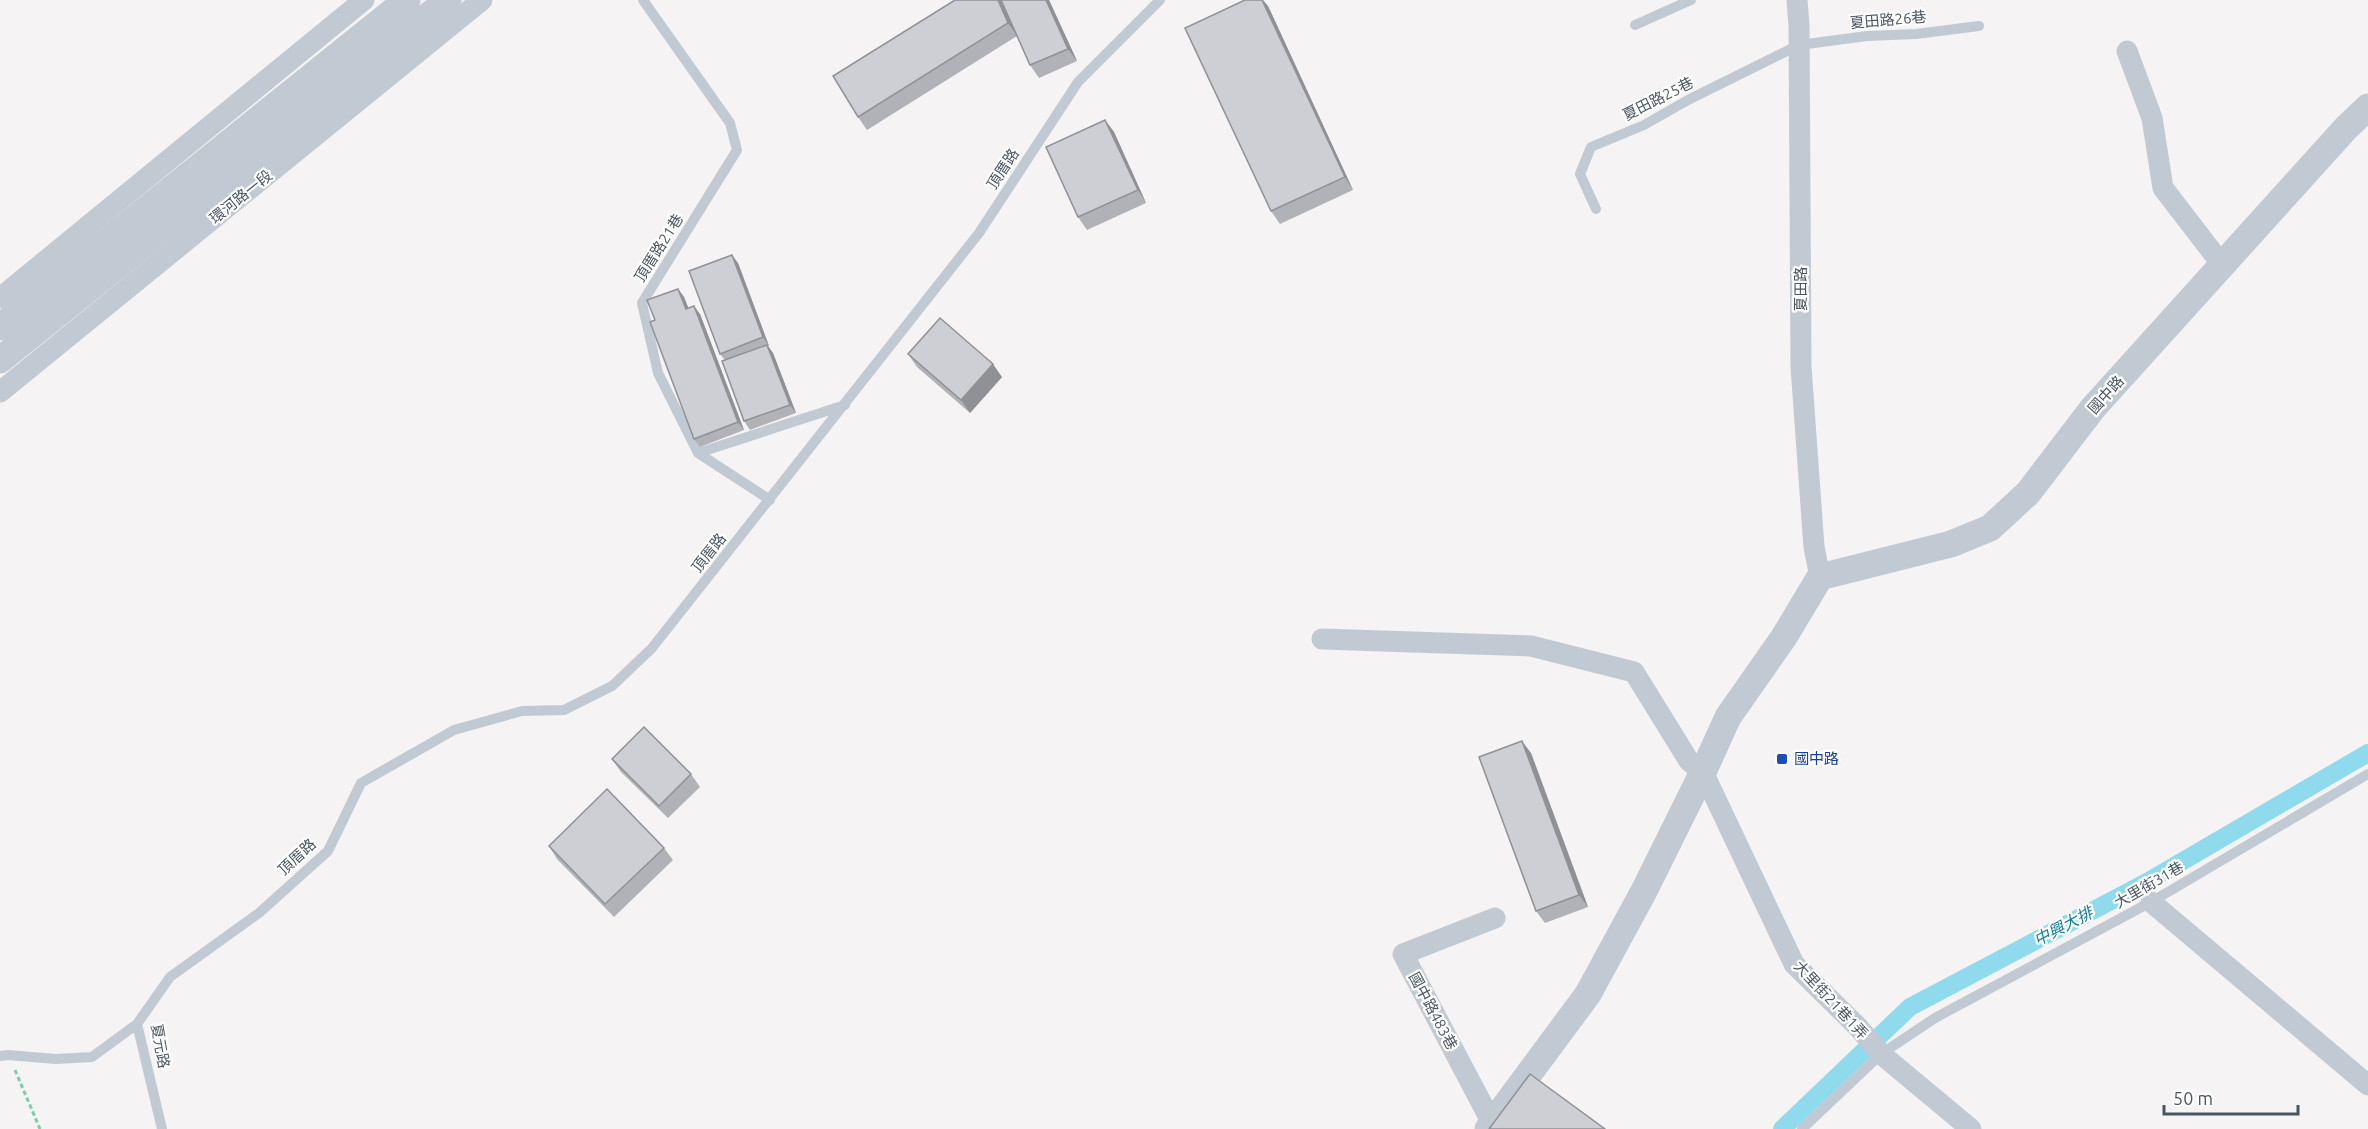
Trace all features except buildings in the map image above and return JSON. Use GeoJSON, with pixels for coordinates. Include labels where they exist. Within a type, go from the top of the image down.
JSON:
{"type":"FeatureCollection","features":[{"type":"Feature","properties":{"kind":"street"},"geometry":{"type":"LineString","coordinates":[[0,298],[364,0]]}},
{"type":"Feature","properties":{"kind":"street"},"geometry":{"type":"LineString","coordinates":[[0,327],[407,0]]}},
{"type":"Feature","properties":{"kind":"street","name":"環河路一段"},"geometry":{"type":"LineString","coordinates":[[0,360],[448,0]]}},
{"type":"Feature","properties":{"kind":"street","name":"環河路一段"},"geometry":{"type":"LineString","coordinates":[[0,392],[482,0]]}},
{"type":"Feature","properties":{"kind":"street","name":"夏田路"},"geometry":{"type":"LineString","coordinates":[[1797,0],[1801,367],[1814,546],[1820,577]]}},
{"type":"Feature","properties":{"kind":"street"},"geometry":{"type":"LineString","coordinates":[[2127,51],[2152,118],[2163,188],[2223,266]]}},
{"type":"Feature","properties":{"kind":"street","name":"國中路"},"geometry":{"type":"LineString","coordinates":[[1820,577],[1951,544],[1990,528],[2028,493],[2093,408],[2346,128],[2368,107]]}},
{"type":"Feature","properties":{"kind":"street"},"geometry":{"type":"LineString","coordinates":[[1490,1126],[1588,994],[1704,772],[1728,717],[1784,637],[1820,577]]}},
{"type":"Feature","properties":{"kind":"street"},"geometry":{"type":"LineString","coordinates":[[1322,639],[1531,646],[1634,672],[1689,761],[1704,772]]}},
{"type":"Feature","properties":{"kind":"street","name":"大里街21巷1弄"},"geometry":{"type":"LineString","coordinates":[[1704,772],[1794,964],[1858,1027],[1881,1054],[1971,1129]]}},
{"type":"Feature","properties":{"kind":"street"},"geometry":{"type":"LineString","coordinates":[[2151,902],[2368,1084]]}},
{"type":"Feature","properties":{"kind":"street","name":"國中路483巷"},"geometry":{"type":"LineString","coordinates":[[1490,1126],[1403,954],[1495,918]]}},
{"type":"Feature","properties":{"kind":"lane","name":"頂厝路21巷"},"geometry":{"type":"LineString","coordinates":[[643,0],[730,123],[737,150],[642,303],[658,373],[698,453]]}},
{"type":"Feature","properties":{"kind":"lane","name":"頂厝路"},"geometry":{"type":"LineString","coordinates":[[170,977],[259,913],[328,851],[361,783],[454,730],[522,711],[564,710],[612,686],[652,648],[979,233],[1078,82],[1160,0]]}},
{"type":"Feature","properties":{"kind":"lane"},"geometry":{"type":"LineString","coordinates":[[1635,25],[1691,0]]}},
{"type":"Feature","properties":{"kind":"lane","name":"夏田路26巷"},"geometry":{"type":"LineString","coordinates":[[1799,45],[1867,36],[1916,34],[1979,26]]}},
{"type":"Feature","properties":{"kind":"lane","name":"夏田路25巷"},"geometry":{"type":"LineString","coordinates":[[1596,209],[1580,174],[1591,147],[1644,125],[1688,100],[1799,45]]}},
{"type":"Feature","properties":{"kind":"lane"},"geometry":{"type":"LineString","coordinates":[[698,453],[845,405]]}},
{"type":"Feature","properties":{"kind":"lane"},"geometry":{"type":"LineString","coordinates":[[698,453],[770,500]]}},
{"type":"Feature","properties":{"kind":"lane","name":"大里街31巷"},"geometry":{"type":"LineString","coordinates":[[1802,1129],[1881,1054],[1935,1018],[2151,902],[2368,774]]}},
{"type":"Feature","properties":{"kind":"lane","name":"夏元路"},"geometry":{"type":"LineString","coordinates":[[162,1129],[137,1024],[170,977]]}},
{"type":"Feature","properties":{"kind":"lane"},"geometry":{"type":"LineString","coordinates":[[4,1056],[56,1059],[92,1057],[137,1024]]}},
{"type":"Feature","properties":{"kind":"path"},"geometry":{"type":"LineString","coordinates":[[4,1056],[40,1129]]}},
{"type":"Feature","properties":{"kind":"waterway","name":"中興大排"},"geometry":{"type":"LineString","coordinates":[[1782,1129],[1910,1007],[2147,882],[2368,753]]}},
{"type":"Feature","properties":{"kind":"place","name":"國中路"},"geometry":{"type":"Point","coordinates":[1782,759]}}]}
